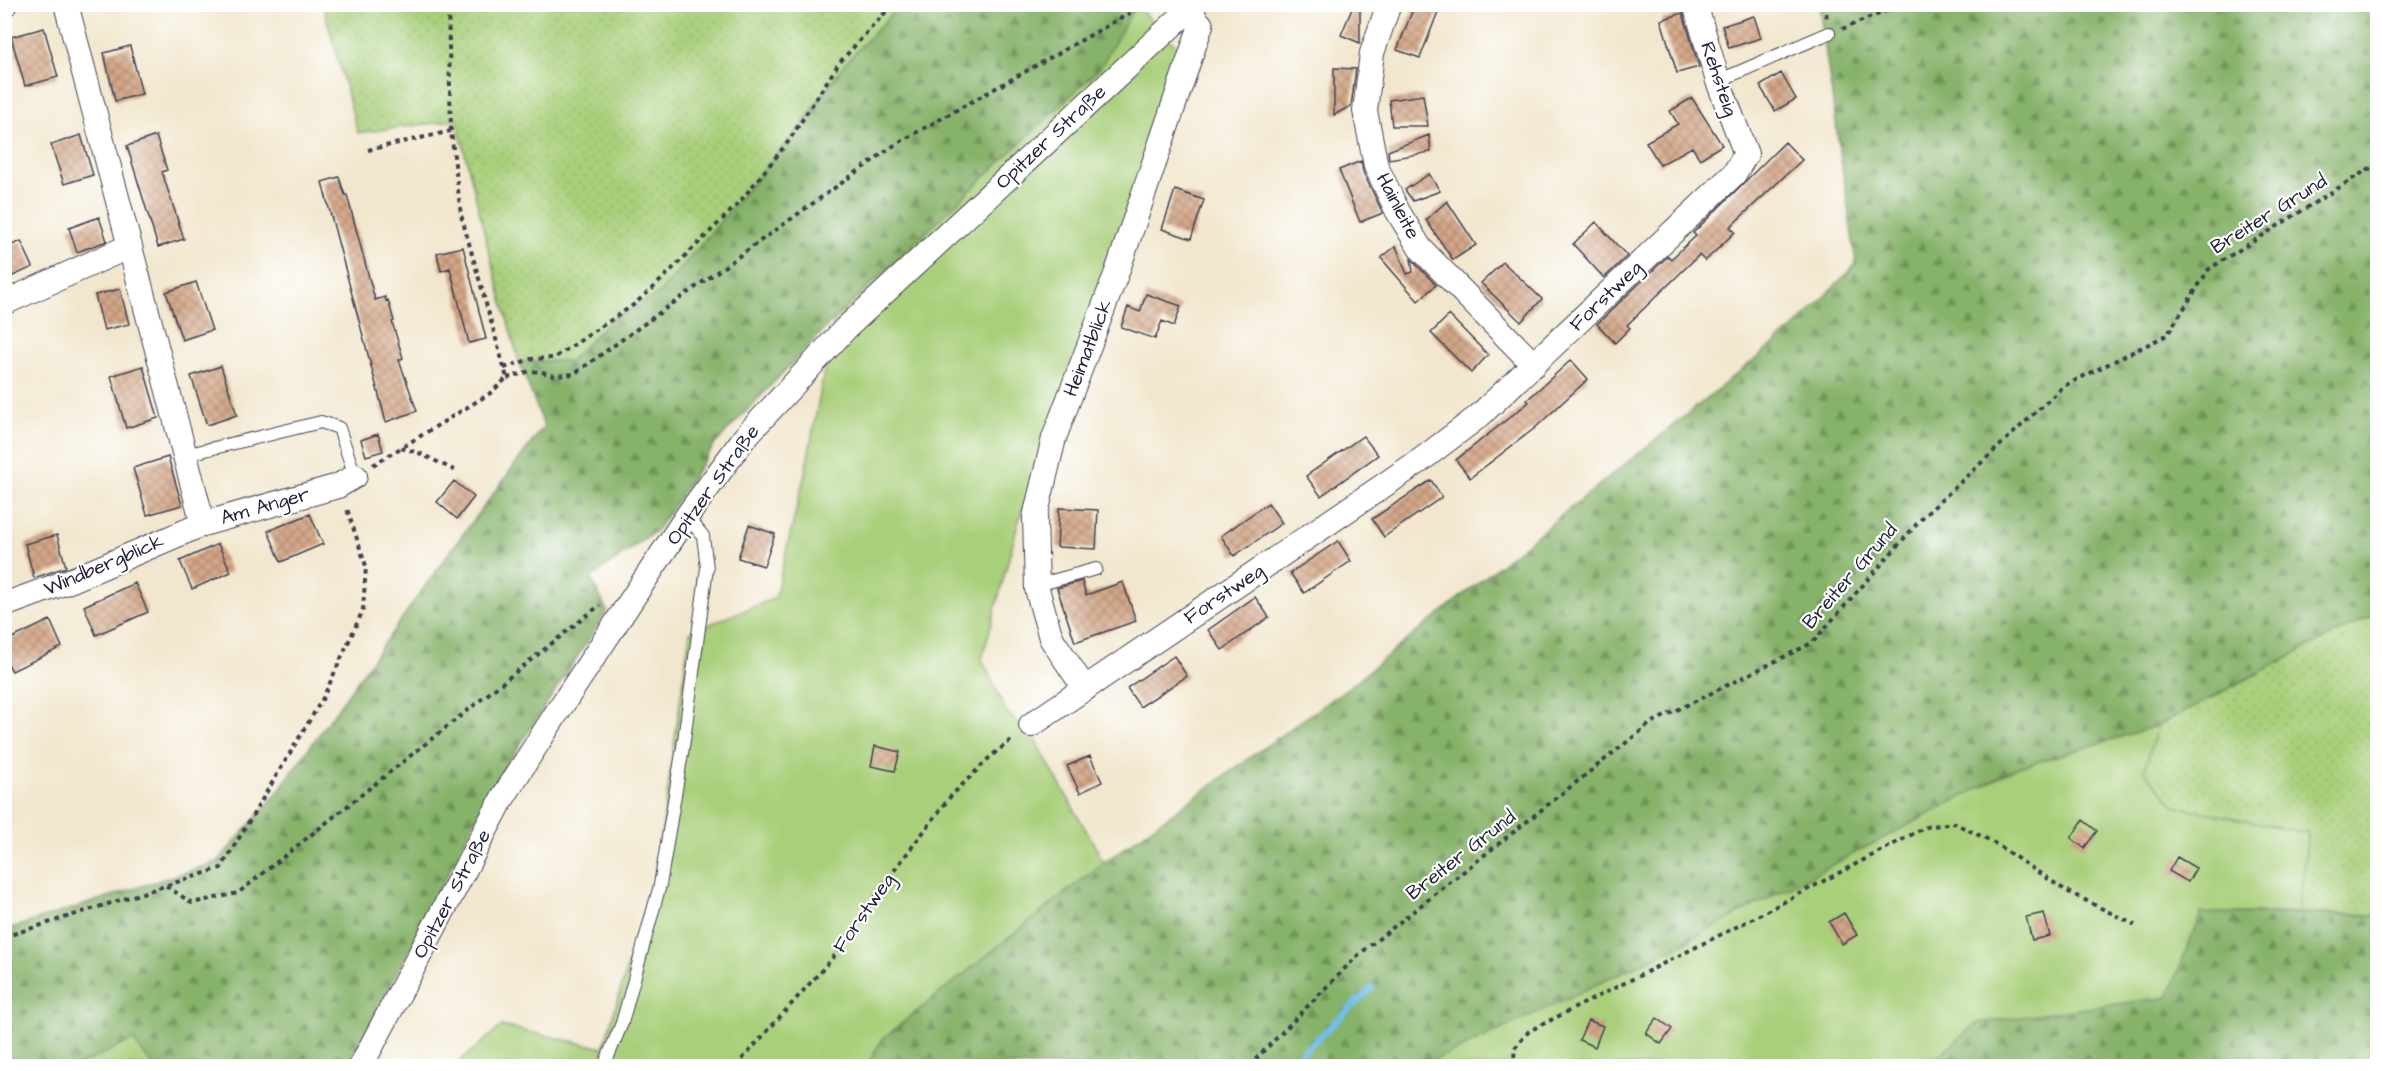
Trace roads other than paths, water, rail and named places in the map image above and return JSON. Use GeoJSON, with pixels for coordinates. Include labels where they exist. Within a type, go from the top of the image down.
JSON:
{"type":"FeatureCollection","features":[{"type":"Feature","properties":{"kind":"street","name":"Am Anger"},"geometry":{"type":"LineString","coordinates":[[66,4],[203,524],[347,481]]}},
{"type":"Feature","properties":{"kind":"street","name":"Hainleite"},"geometry":{"type":"LineString","coordinates":[[1389,4],[1372,53],[1365,111],[1377,166],[1397,210],[1420,248],[1534,365]]}},
{"type":"Feature","properties":{"kind":"street","name":"Rehsteig"},"geometry":{"type":"LineString","coordinates":[[1695,4],[1718,81],[1746,154]]}},
{"type":"Feature","properties":{"kind":"street","name":"Opitzer Straße"},"geometry":{"type":"LineString","coordinates":[[361,1066],[502,799],[687,516],[745,437],[845,329],[1191,7]]}},
{"type":"Feature","properties":{"kind":"street","name":"Heimatblick"},"geometry":{"type":"LineString","coordinates":[[1085,690],[1051,638],[1037,585],[1035,517],[1054,438],[1117,272],[1201,25],[1191,7]]}},
{"type":"Feature","properties":{"kind":"street","name":"Forstweg"},"geometry":{"type":"LineString","coordinates":[[1031,725],[1421,460],[1479,416],[1734,174],[1746,154]]}},
{"type":"Feature","properties":{"kind":"street"},"geometry":{"type":"LineString","coordinates":[[4,303],[130,246]]}},
{"type":"Feature","properties":{"kind":"street","name":"Windbergblick"},"geometry":{"type":"LineString","coordinates":[[4,605],[72,580],[203,524]]}},
{"type":"Feature","properties":{"kind":"lane"},"geometry":{"type":"LineString","coordinates":[[1718,81],[1829,33]]}},
{"type":"Feature","properties":{"kind":"lane"},"geometry":{"type":"LineString","coordinates":[[186,454],[321,422],[339,428],[347,481]]}},
{"type":"Feature","properties":{"kind":"lane"},"geometry":{"type":"LineString","coordinates":[[604,1066],[622,1023],[660,885],[683,747],[707,568],[703,536],[687,516]]}},
{"type":"Feature","properties":{"kind":"lane"},"geometry":{"type":"LineString","coordinates":[[1037,585],[1096,569]]}},
{"type":"Feature","properties":{"kind":"waterway"},"geometry":{"type":"LineString","coordinates":[[1288,1066],[1372,988]]}}]}
